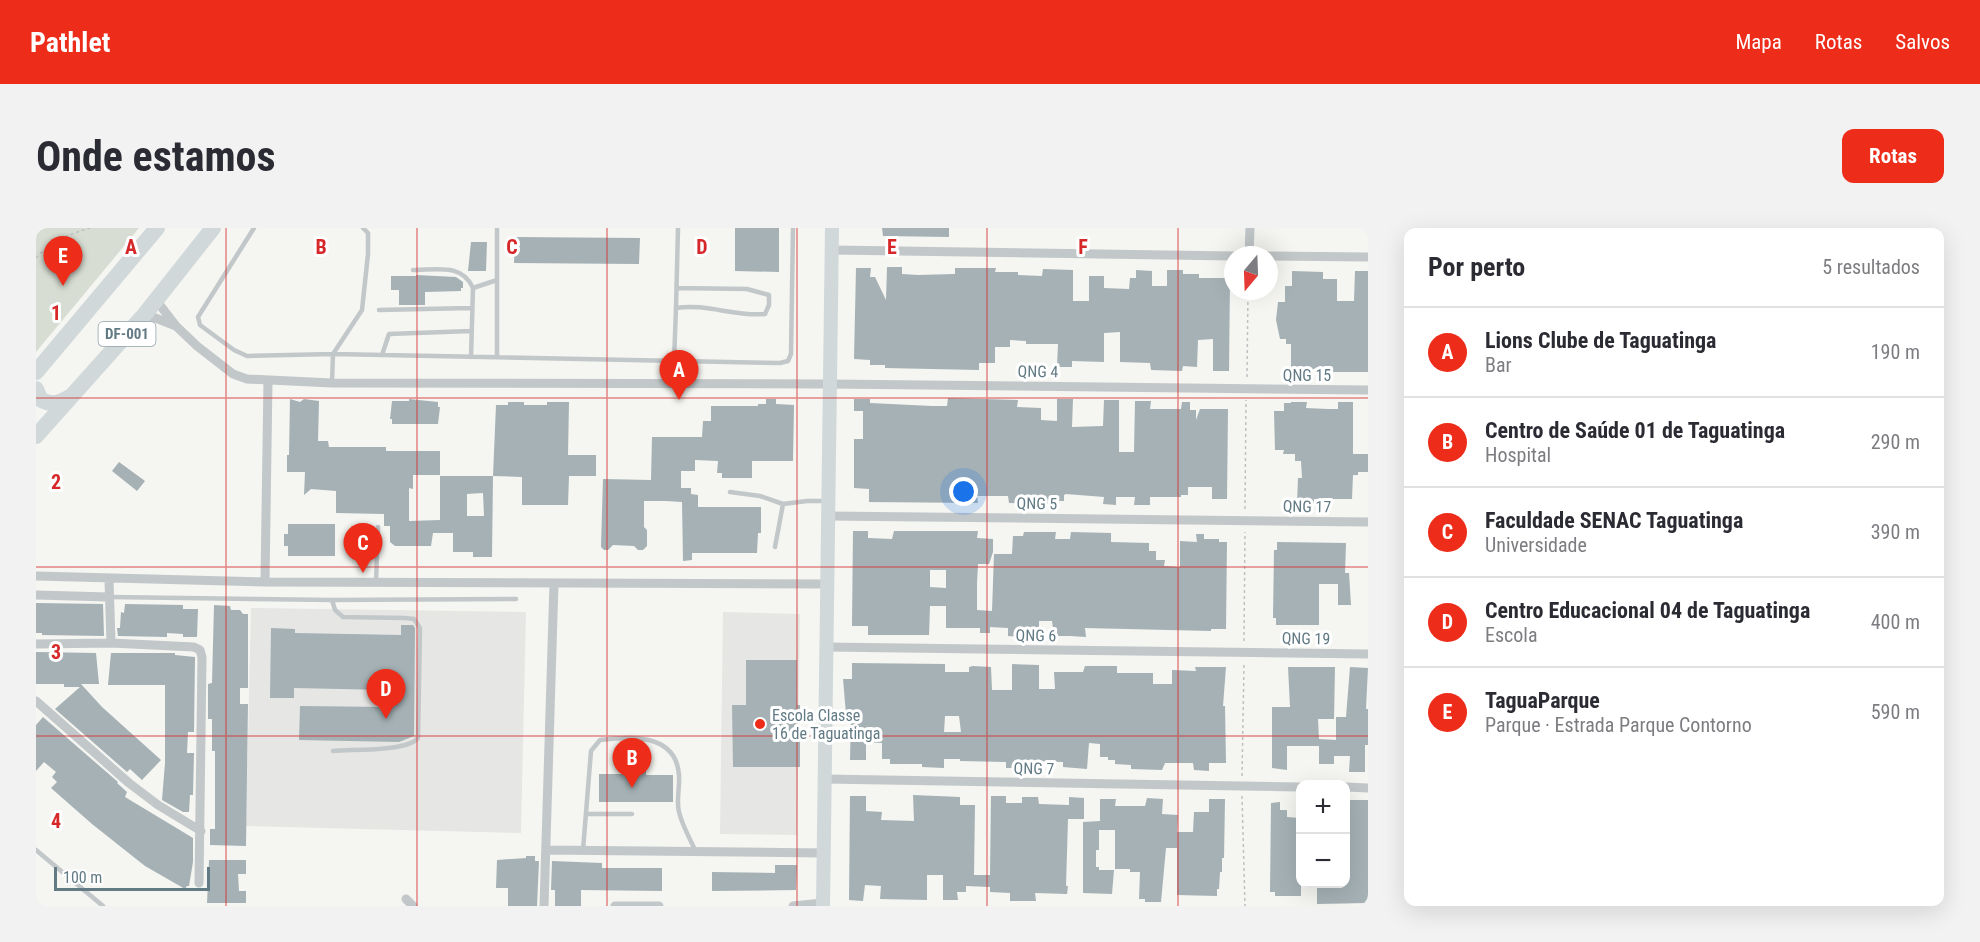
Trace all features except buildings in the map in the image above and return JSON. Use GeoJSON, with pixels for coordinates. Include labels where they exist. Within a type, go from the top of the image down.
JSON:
{"type":"FeatureCollection","features":[{"type":"Feature","properties":{"kind":"highway","name":"DF-001"},"geometry":{"type":"LineString","coordinates":[[37,374],[157,228]]}},
{"type":"Feature","properties":{"kind":"highway","name":"DF-001"},"geometry":{"type":"LineString","coordinates":[[36,436],[145,315],[213,228]]}},
{"type":"Feature","properties":{"kind":"highway"},"geometry":{"type":"LineString","coordinates":[[36,388],[40,399],[49,404],[59,404],[74,394]]}},
{"type":"Feature","properties":{"kind":"street"},"geometry":{"type":"LineString","coordinates":[[793,906],[823,904],[832,228]]}},
{"type":"Feature","properties":{"kind":"street"},"geometry":{"type":"LineString","coordinates":[[1249,246],[1250,228]]}},
{"type":"Feature","properties":{"kind":"street"},"geometry":{"type":"LineString","coordinates":[[832,250],[1224,256]]}},
{"type":"Feature","properties":{"kind":"street"},"geometry":{"type":"LineString","coordinates":[[1278,256],[1368,257]]}},
{"type":"Feature","properties":{"kind":"street"},"geometry":{"type":"LineString","coordinates":[[156,300],[176,326]]}},
{"type":"Feature","properties":{"kind":"street"},"geometry":{"type":"LineString","coordinates":[[145,315],[176,326]]}},
{"type":"Feature","properties":{"kind":"street","name":"QNG 4"},"geometry":{"type":"LineString","coordinates":[[176,326],[232,374],[247,379],[332,383],[830,384],[1246,389]]}},
{"type":"Feature","properties":{"kind":"street"},"geometry":{"type":"LineString","coordinates":[[265,582],[268,380]]}},
{"type":"Feature","properties":{"kind":"street","name":"QNG 15"},"geometry":{"type":"LineString","coordinates":[[1246,389],[1368,390]]}},
{"type":"Feature","properties":{"kind":"street","name":"QNG 5"},"geometry":{"type":"LineString","coordinates":[[828,516],[1245,521]]}},
{"type":"Feature","properties":{"kind":"street","name":"QNG 17"},"geometry":{"type":"LineString","coordinates":[[1245,521],[1368,522]]}},
{"type":"Feature","properties":{"kind":"street"},"geometry":{"type":"LineString","coordinates":[[36,576],[109,580],[265,582],[827,584]]}},
{"type":"Feature","properties":{"kind":"street"},"geometry":{"type":"LineString","coordinates":[[109,580],[111,643]]}},
{"type":"Feature","properties":{"kind":"street"},"geometry":{"type":"LineString","coordinates":[[544,906],[554,583]]}},
{"type":"Feature","properties":{"kind":"street"},"geometry":{"type":"LineString","coordinates":[[36,595],[109,597]]}},
{"type":"Feature","properties":{"kind":"street"},"geometry":{"type":"LineString","coordinates":[[36,644],[111,643],[200,650],[202,657],[199,883]]}},
{"type":"Feature","properties":{"kind":"street","name":"QNG 6"},"geometry":{"type":"LineString","coordinates":[[826,647],[1244,652]]}},
{"type":"Feature","properties":{"kind":"street","name":"QNG 19"},"geometry":{"type":"LineString","coordinates":[[1244,652],[1368,654]]}},
{"type":"Feature","properties":{"kind":"street"},"geometry":{"type":"LineString","coordinates":[[36,701],[129,783],[159,806],[201,831]]}},
{"type":"Feature","properties":{"kind":"street","name":"QNG 7"},"geometry":{"type":"LineString","coordinates":[[825,779],[1296,787]]}},
{"type":"Feature","properties":{"kind":"street"},"geometry":{"type":"LineString","coordinates":[[1350,788],[1368,788]]}},
{"type":"Feature","properties":{"kind":"street"},"geometry":{"type":"LineString","coordinates":[[546,850],[824,853]]}},
{"type":"Feature","properties":{"kind":"street"},"geometry":{"type":"LineString","coordinates":[[615,906],[659,906]]}},
{"type":"Feature","properties":{"kind":"lane"},"geometry":{"type":"LineString","coordinates":[[254,228],[198,317],[200,325],[234,350],[247,356],[333,354],[780,363],[788,361],[791,354],[793,228]]}},
{"type":"Feature","properties":{"kind":"lane"},"geometry":{"type":"LineString","coordinates":[[332,383],[333,354],[362,310],[368,254],[368,233],[363,228]]}},
{"type":"Feature","properties":{"kind":"lane"},"geometry":{"type":"LineString","coordinates":[[496,357],[497,228]]}},
{"type":"Feature","properties":{"kind":"lane"},"geometry":{"type":"LineString","coordinates":[[674,361],[678,228]]}},
{"type":"Feature","properties":{"kind":"lane"},"geometry":{"type":"LineString","coordinates":[[413,270],[455,269],[469,278],[473,288],[471,357]]}},
{"type":"Feature","properties":{"kind":"lane"},"geometry":{"type":"LineString","coordinates":[[473,288],[497,280]]}},
{"type":"Feature","properties":{"kind":"lane"},"geometry":{"type":"LineString","coordinates":[[676,288],[747,289],[769,295],[769,305],[765,314],[753,315],[706,308],[676,308]]}},
{"type":"Feature","properties":{"kind":"lane"},"geometry":{"type":"LineString","coordinates":[[379,310],[471,308]]}},
{"type":"Feature","properties":{"kind":"lane"},"geometry":{"type":"LineString","coordinates":[[382,355],[388,334],[471,331]]}},
{"type":"Feature","properties":{"kind":"lane"},"geometry":{"type":"LineString","coordinates":[[730,492],[760,496],[783,504],[828,501]]}},
{"type":"Feature","properties":{"kind":"lane"},"geometry":{"type":"LineString","coordinates":[[775,548],[783,504]]}},
{"type":"Feature","properties":{"kind":"lane"},"geometry":{"type":"LineString","coordinates":[[376,582],[378,527]]}},
{"type":"Feature","properties":{"kind":"lane"},"geometry":{"type":"LineString","coordinates":[[109,597],[332,600],[516,598]]}},
{"type":"Feature","properties":{"kind":"lane"},"geometry":{"type":"LineString","coordinates":[[332,600],[335,610],[343,617],[414,619],[420,628],[418,738],[414,743],[402,747],[333,750]]}},
{"type":"Feature","properties":{"kind":"lane"},"geometry":{"type":"LineString","coordinates":[[583,850],[591,751],[600,740],[625,737],[652,740],[672,752],[679,771],[679,812],[696,852]]}},
{"type":"Feature","properties":{"kind":"lane"},"geometry":{"type":"LineString","coordinates":[[586,814],[632,814]]}},
{"type":"Feature","properties":{"kind":"lane"},"geometry":{"type":"LineString","coordinates":[[36,850],[103,906]]}},
{"type":"Feature","properties":{"kind":"path"},"geometry":{"type":"LineString","coordinates":[[36,258],[46,248],[70,234],[90,228]]}},
{"type":"Feature","properties":{"kind":"path"},"geometry":{"type":"LineString","coordinates":[[1245,906],[1242,787],[1248,300]]}},
{"type":"Feature","properties":{"kind":"shaded area"},"geometry":{"type":"Polygon","coordinates":[[[36,228],[139,228],[36,352],[36,228]]]}},
{"type":"Feature","properties":{"kind":"shaded area"},"geometry":{"type":"Polygon","coordinates":[[[251,608],[526,612],[521,833],[246,826],[251,608]]]}},
{"type":"Feature","properties":{"kind":"shaded area","name":"Escola Classe 16 de Taguatinga"},"geometry":{"type":"Polygon","coordinates":[[[723,612],[800,614],[797,835],[720,834],[723,612]]]}},
{"type":"Feature","properties":{"kind":"place","name":"TaguaParque"},"geometry":{"type":"Point","coordinates":[63,286]}},
{"type":"Feature","properties":{"kind":"place","name":"Lions Clube de Taguatinga"},"geometry":{"type":"Point","coordinates":[679,400]}},
{"type":"Feature","properties":{"kind":"place","name":"Faculdade SENAC Taguatinga"},"geometry":{"type":"Point","coordinates":[363,573]}},
{"type":"Feature","properties":{"kind":"place","name":"Centro Educacional 04 de Taguatinga"},"geometry":{"type":"Point","coordinates":[386,719]}},
{"type":"Feature","properties":{"kind":"place","name":"Escola Classe 16 de Taguatinga"},"geometry":{"type":"Point","coordinates":[760,724]}},
{"type":"Feature","properties":{"kind":"place","name":"Centro de Saúde 01 de Taguatinga"},"geometry":{"type":"Point","coordinates":[632,788]}}]}
